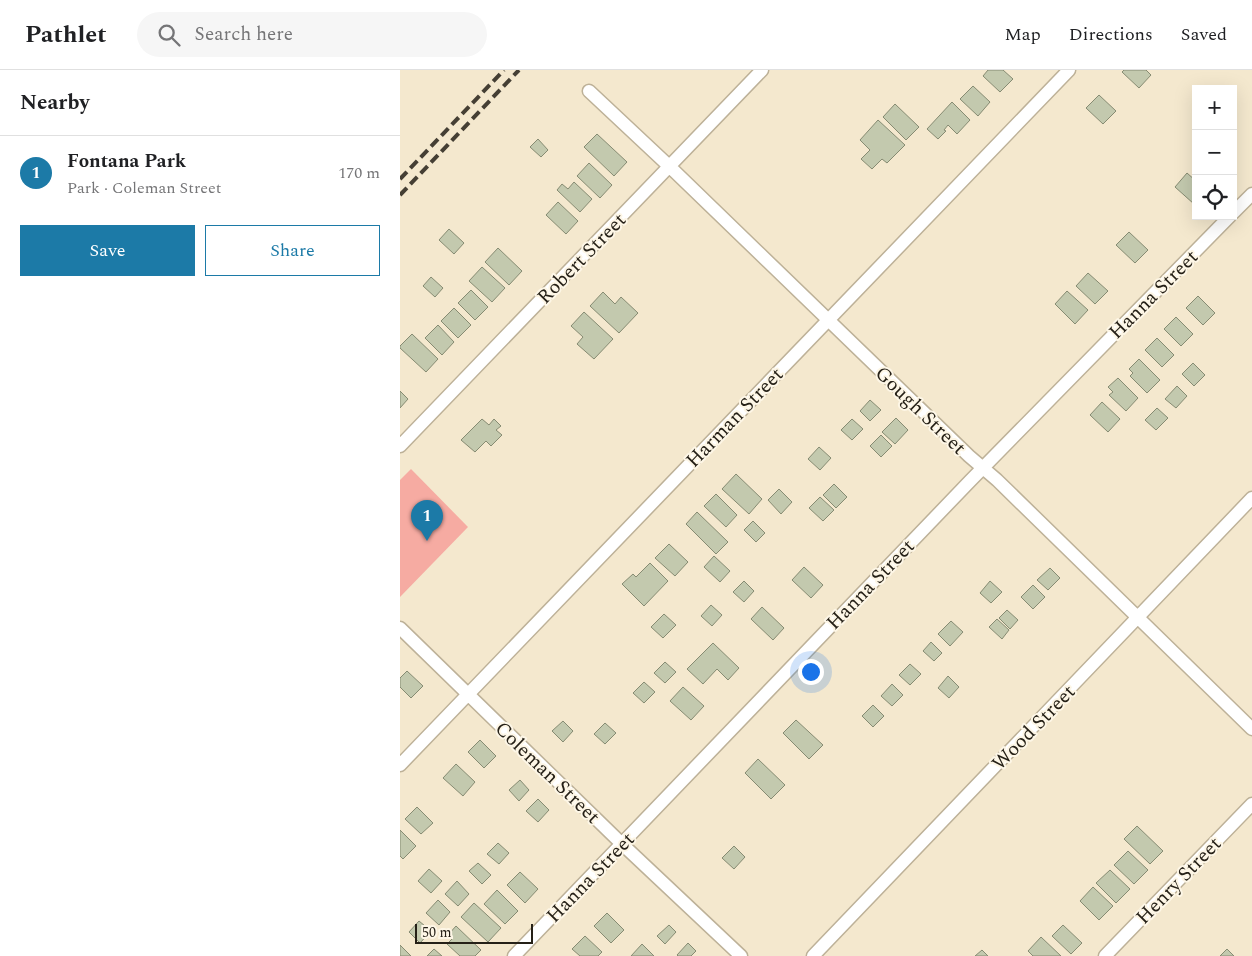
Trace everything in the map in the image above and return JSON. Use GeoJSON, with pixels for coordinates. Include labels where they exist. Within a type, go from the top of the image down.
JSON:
{"type":"FeatureCollection","features":[{"type":"Feature","properties":{"kind":"street","name":"Robert Street"},"geometry":{"type":"LineString","coordinates":[[400,446],[762,70]]}},
{"type":"Feature","properties":{"kind":"street","name":"Harman Street"},"geometry":{"type":"LineString","coordinates":[[400,765],[1069,70]]}},
{"type":"Feature","properties":{"kind":"street","name":"Gough Street"},"geometry":{"type":"LineString","coordinates":[[589,91],[670,166],[982,468],[997,480],[1252,729]]}},
{"type":"Feature","properties":{"kind":"street"},"geometry":{"type":"LineString","coordinates":[[1237,209],[1252,194]]}},
{"type":"Feature","properties":{"kind":"street","name":"Hanna Street"},"geometry":{"type":"LineString","coordinates":[[514,956],[982,468],[1226,220]]}},
{"type":"Feature","properties":{"kind":"street","name":"Wood Street"},"geometry":{"type":"LineString","coordinates":[[813,956],[1252,498]]}},
{"type":"Feature","properties":{"kind":"street","name":"Coleman Street"},"geometry":{"type":"LineString","coordinates":[[400,628],[622,844],[741,956]]}},
{"type":"Feature","properties":{"kind":"street","name":"Henry Street"},"geometry":{"type":"LineString","coordinates":[[1105,956],[1252,804]]}},
{"type":"Feature","properties":{"kind":"shaded area"},"geometry":{"type":"Polygon","coordinates":[[[411,469],[468,527],[400,597],[400,480],[411,469]]]}},
{"type":"Feature","properties":{"kind":"building"},"geometry":{"type":"Polygon","coordinates":[[[988,70],[1003,70],[1013,79],[1000,92],[983,76],[988,70]]]}},
{"type":"Feature","properties":{"kind":"building"},"geometry":{"type":"Polygon","coordinates":[[[1124,70],[1146,70],[1151,75],[1139,88],[1122,72],[1124,70]]]}},
{"type":"Feature","properties":{"kind":"building"},"geometry":{"type":"Polygon","coordinates":[[[973,86],[990,102],[978,116],[960,99],[973,86]]]}},
{"type":"Feature","properties":{"kind":"building"},"geometry":{"type":"Polygon","coordinates":[[[1099,95],[1116,111],[1103,124],[1086,108],[1099,95]]]}},
{"type":"Feature","properties":{"kind":"building"},"geometry":{"type":"Polygon","coordinates":[[[952,102],[970,120],[957,134],[948,125],[944,130],[946,131],[938,139],[927,129],[952,102]]]}},
{"type":"Feature","properties":{"kind":"building"},"geometry":{"type":"Polygon","coordinates":[[[895,104],[919,127],[906,140],[883,117],[895,104]]]}},
{"type":"Feature","properties":{"kind":"building"},"geometry":{"type":"Polygon","coordinates":[[[878,120],[905,145],[887,163],[882,159],[872,169],[861,159],[870,150],[860,140],[878,120]]]}},
{"type":"Feature","properties":{"kind":"building"},"geometry":{"type":"Polygon","coordinates":[[[597,134],[627,162],[614,176],[584,147],[597,134]]]}},
{"type":"Feature","properties":{"kind":"building"},"geometry":{"type":"Polygon","coordinates":[[[538,139],[548,150],[541,157],[530,147],[538,139]]]}},
{"type":"Feature","properties":{"kind":"building"},"geometry":{"type":"Polygon","coordinates":[[[589,163],[612,185],[600,198],[577,176],[589,163]]]}},
{"type":"Feature","properties":{"kind":"building"},"geometry":{"type":"Polygon","coordinates":[[[1187,173],[1192,177],[1192,202],[1175,187],[1187,173]]]}},
{"type":"Feature","properties":{"kind":"building"},"geometry":{"type":"Polygon","coordinates":[[[574,182],[592,199],[580,212],[557,190],[562,184],[568,189],[574,182]]]}},
{"type":"Feature","properties":{"kind":"building"},"geometry":{"type":"Polygon","coordinates":[[[558,202],[578,221],[566,234],[546,215],[558,202]]]}},
{"type":"Feature","properties":{"kind":"building"},"geometry":{"type":"Polygon","coordinates":[[[449,229],[464,243],[454,254],[439,240],[449,229]]]}},
{"type":"Feature","properties":{"kind":"building"},"geometry":{"type":"Polygon","coordinates":[[[1129,232],[1148,250],[1135,263],[1116,245],[1129,232]]]}},
{"type":"Feature","properties":{"kind":"building"},"geometry":{"type":"Polygon","coordinates":[[[498,248],[522,271],[509,285],[485,262],[498,248]]]}},
{"type":"Feature","properties":{"kind":"building"},"geometry":{"type":"Polygon","coordinates":[[[482,267],[505,288],[492,302],[469,281],[482,267]]]}},
{"type":"Feature","properties":{"kind":"building"},"geometry":{"type":"Polygon","coordinates":[[[1088,273],[1108,291],[1095,304],[1076,286],[1088,273]]]}},
{"type":"Feature","properties":{"kind":"building"},"geometry":{"type":"Polygon","coordinates":[[[431,277],[443,288],[435,297],[423,286],[431,277]]]}},
{"type":"Feature","properties":{"kind":"building"},"geometry":{"type":"Polygon","coordinates":[[[471,290],[488,307],[475,320],[458,303],[471,290]]]}},
{"type":"Feature","properties":{"kind":"building"},"geometry":{"type":"Polygon","coordinates":[[[1067,291],[1088,310],[1075,324],[1055,304],[1067,291]]]}},
{"type":"Feature","properties":{"kind":"building"},"geometry":{"type":"Polygon","coordinates":[[[603,292],[615,304],[621,297],[638,313],[619,333],[590,306],[603,292]]]}},
{"type":"Feature","properties":{"kind":"building"},"geometry":{"type":"Polygon","coordinates":[[[1198,296],[1215,313],[1203,325],[1186,308],[1198,296]]]}},
{"type":"Feature","properties":{"kind":"building"},"geometry":{"type":"Polygon","coordinates":[[[454,308],[471,325],[458,338],[441,321],[454,308]]]}},
{"type":"Feature","properties":{"kind":"building"},"geometry":{"type":"Polygon","coordinates":[[[584,312],[613,339],[594,359],[577,344],[583,337],[571,326],[584,312]]]}},
{"type":"Feature","properties":{"kind":"building"},"geometry":{"type":"Polygon","coordinates":[[[1176,317],[1193,334],[1181,346],[1164,329],[1176,317]]]}},
{"type":"Feature","properties":{"kind":"building"},"geometry":{"type":"Polygon","coordinates":[[[438,325],[454,342],[442,355],[425,338],[438,325]]]}},
{"type":"Feature","properties":{"kind":"building"},"geometry":{"type":"Polygon","coordinates":[[[412,334],[438,359],[426,372],[400,348],[412,334]]]}},
{"type":"Feature","properties":{"kind":"building"},"geometry":{"type":"Polygon","coordinates":[[[1157,338],[1174,355],[1162,367],[1145,350],[1157,338]]]}},
{"type":"Feature","properties":{"kind":"building"},"geometry":{"type":"Polygon","coordinates":[[[1139,359],[1160,380],[1147,393],[1130,376],[1133,373],[1129,369],[1139,359]]]}},
{"type":"Feature","properties":{"kind":"building"},"geometry":{"type":"Polygon","coordinates":[[[1193,363],[1205,375],[1194,386],[1182,374],[1193,363]]]}},
{"type":"Feature","properties":{"kind":"building"},"geometry":{"type":"Polygon","coordinates":[[[1118,378],[1138,398],[1126,411],[1109,395],[1113,392],[1108,387],[1118,378]]]}},
{"type":"Feature","properties":{"kind":"building"},"geometry":{"type":"Polygon","coordinates":[[[1177,386],[1187,396],[1176,408],[1165,399],[1177,386]]]}},
{"type":"Feature","properties":{"kind":"building"},"geometry":{"type":"Polygon","coordinates":[[[400,391],[408,399],[400,408],[400,391]]]}},
{"type":"Feature","properties":{"kind":"building"},"geometry":{"type":"Polygon","coordinates":[[[870,400],[881,410],[870,421],[860,411],[870,400]]]}},
{"type":"Feature","properties":{"kind":"building"},"geometry":{"type":"Polygon","coordinates":[[[1102,402],[1120,419],[1108,432],[1090,415],[1102,402]]]}},
{"type":"Feature","properties":{"kind":"building"},"geometry":{"type":"Polygon","coordinates":[[[1157,408],[1168,418],[1156,430],[1145,420],[1157,408]]]}},
{"type":"Feature","properties":{"kind":"building"},"geometry":{"type":"Polygon","coordinates":[[[896,418],[908,430],[895,444],[882,432],[896,418]]]}},
{"type":"Feature","properties":{"kind":"building"},"geometry":{"type":"Polygon","coordinates":[[[482,419],[489,425],[494,419],[501,426],[496,430],[502,435],[491,446],[486,441],[475,452],[461,440],[482,419]]]}},
{"type":"Feature","properties":{"kind":"building"},"geometry":{"type":"Polygon","coordinates":[[[852,419],[863,429],[852,440],[841,430],[852,419]]]}},
{"type":"Feature","properties":{"kind":"building"},"geometry":{"type":"Polygon","coordinates":[[[881,435],[892,446],[881,457],[870,446],[881,435]]]}},
{"type":"Feature","properties":{"kind":"building"},"geometry":{"type":"Polygon","coordinates":[[[819,447],[831,458],[820,470],[808,459],[819,447]]]}},
{"type":"Feature","properties":{"kind":"building"},"geometry":{"type":"Polygon","coordinates":[[[736,474],[762,499],[749,514],[722,489],[736,474]]]}},
{"type":"Feature","properties":{"kind":"building"},"geometry":{"type":"Polygon","coordinates":[[[834,484],[847,497],[836,508],[823,495],[834,484]]]}},
{"type":"Feature","properties":{"kind":"building"},"geometry":{"type":"Polygon","coordinates":[[[779,489],[792,502],[781,514],[768,500],[779,489]]]}},
{"type":"Feature","properties":{"kind":"building"},"geometry":{"type":"Polygon","coordinates":[[[716,494],[737,515],[726,527],[704,506],[716,494]]]}},
{"type":"Feature","properties":{"kind":"building"},"geometry":{"type":"Polygon","coordinates":[[[820,497],[834,510],[823,521],[809,508],[820,497]]]}},
{"type":"Feature","properties":{"kind":"building"},"geometry":{"type":"Polygon","coordinates":[[[697,512],[728,542],[716,554],[686,524],[697,512]]]}},
{"type":"Feature","properties":{"kind":"building"},"geometry":{"type":"Polygon","coordinates":[[[753,521],[765,533],[756,542],[744,530],[753,521]]]}},
{"type":"Feature","properties":{"kind":"building"},"geometry":{"type":"Polygon","coordinates":[[[669,544],[688,562],[675,576],[655,558],[669,544]]]}},
{"type":"Feature","properties":{"kind":"building"},"geometry":{"type":"Polygon","coordinates":[[[714,556],[730,571],[720,582],[704,567],[714,556]]]}},
{"type":"Feature","properties":{"kind":"building"},"geometry":{"type":"Polygon","coordinates":[[[650,563],[668,581],[644,606],[622,584],[633,574],[636,577],[650,563]]]}},
{"type":"Feature","properties":{"kind":"building"},"geometry":{"type":"Polygon","coordinates":[[[804,567],[823,585],[811,598],[792,580],[804,567]]]}},
{"type":"Feature","properties":{"kind":"building"},"geometry":{"type":"Polygon","coordinates":[[[1050,568],[1060,578],[1048,590],[1037,580],[1050,568]]]}},
{"type":"Feature","properties":{"kind":"building"},"geometry":{"type":"Polygon","coordinates":[[[744,581],[754,591],[744,602],[733,592],[744,581]]]}},
{"type":"Feature","properties":{"kind":"building"},"geometry":{"type":"Polygon","coordinates":[[[990,581],[1002,592],[991,603],[980,593],[990,581]]]}},
{"type":"Feature","properties":{"kind":"building"},"geometry":{"type":"Polygon","coordinates":[[[1033,585],[1045,597],[1033,609],[1021,597],[1033,585]]]}},
{"type":"Feature","properties":{"kind":"building"},"geometry":{"type":"Polygon","coordinates":[[[711,605],[722,615],[712,626],[701,616],[711,605]]]}},
{"type":"Feature","properties":{"kind":"building"},"geometry":{"type":"Polygon","coordinates":[[[762,607],[784,628],[773,640],[751,619],[762,607]]]}},
{"type":"Feature","properties":{"kind":"building"},"geometry":{"type":"Polygon","coordinates":[[[1007,610],[1018,620],[1010,629],[999,618],[1007,610]]]}},
{"type":"Feature","properties":{"kind":"building"},"geometry":{"type":"Polygon","coordinates":[[[664,614],[676,625],[663,638],[651,627],[664,614]]]}},
{"type":"Feature","properties":{"kind":"building"},"geometry":{"type":"Polygon","coordinates":[[[997,619],[1009,630],[1002,639],[989,627],[997,619]]]}},
{"type":"Feature","properties":{"kind":"building"},"geometry":{"type":"Polygon","coordinates":[[[951,621],[963,632],[950,646],[938,634],[951,621]]]}},
{"type":"Feature","properties":{"kind":"building"},"geometry":{"type":"Polygon","coordinates":[[[931,642],[942,653],[934,661],[923,651],[931,642]]]}},
{"type":"Feature","properties":{"kind":"building"},"geometry":{"type":"Polygon","coordinates":[[[713,643],[739,668],[728,680],[717,669],[703,684],[687,669],[713,643]]]}},
{"type":"Feature","properties":{"kind":"building"},"geometry":{"type":"Polygon","coordinates":[[[665,662],[676,672],[665,683],[654,673],[665,662]]]}},
{"type":"Feature","properties":{"kind":"building"},"geometry":{"type":"Polygon","coordinates":[[[910,664],[921,674],[910,685],[899,675],[910,664]]]}},
{"type":"Feature","properties":{"kind":"building"},"geometry":{"type":"Polygon","coordinates":[[[407,671],[423,686],[411,698],[400,687],[400,678],[407,671]]]}},
{"type":"Feature","properties":{"kind":"building"},"geometry":{"type":"Polygon","coordinates":[[[948,676],[959,687],[949,698],[938,688],[948,676]]]}},
{"type":"Feature","properties":{"kind":"building"},"geometry":{"type":"Polygon","coordinates":[[[644,682],[655,692],[644,703],[633,693],[644,682]]]}},
{"type":"Feature","properties":{"kind":"building"},"geometry":{"type":"Polygon","coordinates":[[[892,684],[903,695],[892,706],[881,696],[892,684]]]}},
{"type":"Feature","properties":{"kind":"building"},"geometry":{"type":"Polygon","coordinates":[[[683,687],[704,706],[691,720],[670,701],[683,687]]]}},
{"type":"Feature","properties":{"kind":"building"},"geometry":{"type":"Polygon","coordinates":[[[873,705],[884,716],[873,727],[862,716],[873,705]]]}},
{"type":"Feature","properties":{"kind":"building"},"geometry":{"type":"Polygon","coordinates":[[[796,720],[823,745],[809,759],[783,733],[796,720]]]}},
{"type":"Feature","properties":{"kind":"building"},"geometry":{"type":"Polygon","coordinates":[[[563,721],[573,731],[563,742],[552,731],[563,721]]]}},
{"type":"Feature","properties":{"kind":"building"},"geometry":{"type":"Polygon","coordinates":[[[605,723],[616,733],[605,744],[594,734],[605,723]]]}},
{"type":"Feature","properties":{"kind":"building"},"geometry":{"type":"Polygon","coordinates":[[[480,740],[496,756],[484,768],[468,752],[480,740]]]}},
{"type":"Feature","properties":{"kind":"building"},"geometry":{"type":"Polygon","coordinates":[[[758,759],[785,785],[771,799],[745,773],[758,759]]]}},
{"type":"Feature","properties":{"kind":"building"},"geometry":{"type":"Polygon","coordinates":[[[456,764],[475,782],[463,796],[443,778],[456,764]]]}},
{"type":"Feature","properties":{"kind":"building"},"geometry":{"type":"Polygon","coordinates":[[[520,780],[529,790],[519,801],[509,790],[520,780]]]}},
{"type":"Feature","properties":{"kind":"building"},"geometry":{"type":"Polygon","coordinates":[[[538,799],[549,810],[538,822],[526,811],[538,799]]]}},
{"type":"Feature","properties":{"kind":"building"},"geometry":{"type":"Polygon","coordinates":[[[417,807],[433,823],[421,834],[405,819],[417,807]]]}},
{"type":"Feature","properties":{"kind":"building"},"geometry":{"type":"Polygon","coordinates":[[[1137,826],[1163,851],[1150,864],[1124,839],[1137,826]]]}},
{"type":"Feature","properties":{"kind":"building"},"geometry":{"type":"Polygon","coordinates":[[[400,830],[416,846],[403,859],[400,856],[400,830]]]}},
{"type":"Feature","properties":{"kind":"building"},"geometry":{"type":"Polygon","coordinates":[[[498,843],[509,853],[499,864],[487,854],[498,843]]]}},
{"type":"Feature","properties":{"kind":"building"},"geometry":{"type":"Polygon","coordinates":[[[734,846],[745,857],[734,869],[722,858],[734,846]]]}},
{"type":"Feature","properties":{"kind":"building"},"geometry":{"type":"Polygon","coordinates":[[[1128,851],[1148,870],[1134,884],[1114,865],[1128,851]]]}},
{"type":"Feature","properties":{"kind":"building"},"geometry":{"type":"Polygon","coordinates":[[[478,863],[491,875],[482,884],[469,871],[478,863]]]}},
{"type":"Feature","properties":{"kind":"building"},"geometry":{"type":"Polygon","coordinates":[[[429,869],[442,881],[431,893],[418,881],[429,869]]]}},
{"type":"Feature","properties":{"kind":"building"},"geometry":{"type":"Polygon","coordinates":[[[1110,870],[1130,889],[1116,903],[1096,883],[1110,870]]]}},
{"type":"Feature","properties":{"kind":"building"},"geometry":{"type":"Polygon","coordinates":[[[520,872],[538,889],[525,903],[507,885],[520,872]]]}},
{"type":"Feature","properties":{"kind":"building"},"geometry":{"type":"Polygon","coordinates":[[[457,881],[469,894],[458,906],[445,894],[457,881]]]}},
{"type":"Feature","properties":{"kind":"building"},"geometry":{"type":"Polygon","coordinates":[[[1093,887],[1113,906],[1099,920],[1080,901],[1093,887]]]}},
{"type":"Feature","properties":{"kind":"building"},"geometry":{"type":"Polygon","coordinates":[[[497,890],[518,911],[505,924],[484,904],[497,890]]]}},
{"type":"Feature","properties":{"kind":"building"},"geometry":{"type":"Polygon","coordinates":[[[438,900],[450,912],[439,925],[426,913],[438,900]]]}},
{"type":"Feature","properties":{"kind":"building"},"geometry":{"type":"Polygon","coordinates":[[[474,903],[501,928],[488,942],[461,917],[474,903]]]}},
{"type":"Feature","properties":{"kind":"building"},"geometry":{"type":"Polygon","coordinates":[[[607,913],[624,930],[611,943],[594,926],[607,913]]]}},
{"type":"Feature","properties":{"kind":"building"},"geometry":{"type":"Polygon","coordinates":[[[419,921],[431,931],[420,943],[409,932],[419,921]]]}},
{"type":"Feature","properties":{"kind":"building"},"geometry":{"type":"Polygon","coordinates":[[[669,925],[676,932],[665,944],[657,936],[669,925]]]}},
{"type":"Feature","properties":{"kind":"building"},"geometry":{"type":"Polygon","coordinates":[[[1063,925],[1082,943],[1071,954],[1052,936],[1063,925]]]}},
{"type":"Feature","properties":{"kind":"building"},"geometry":{"type":"Polygon","coordinates":[[[456,926],[481,950],[475,956],[460,956],[447,944],[452,939],[448,935],[456,926]]]}},
{"type":"Feature","properties":{"kind":"building"},"geometry":{"type":"Polygon","coordinates":[[[585,936],[602,952],[598,956],[580,956],[572,949],[585,936]]]}},
{"type":"Feature","properties":{"kind":"building"},"geometry":{"type":"Polygon","coordinates":[[[1041,937],[1061,956],[1033,956],[1028,951],[1041,937]]]}},
{"type":"Feature","properties":{"kind":"building"},"geometry":{"type":"Polygon","coordinates":[[[688,943],[696,951],[691,956],[678,956],[677,955],[688,943]]]}},
{"type":"Feature","properties":{"kind":"building"},"geometry":{"type":"Polygon","coordinates":[[[642,944],[654,956],[631,956],[642,944]]]}},
{"type":"Feature","properties":{"kind":"building"},"geometry":{"type":"Polygon","coordinates":[[[400,945],[411,956],[400,956],[400,945]]]}},
{"type":"Feature","properties":{"kind":"building"},"geometry":{"type":"Polygon","coordinates":[[[434,949],[442,956],[427,956],[434,949]]]}},
{"type":"Feature","properties":{"kind":"building"},"geometry":{"type":"Polygon","coordinates":[[[1227,949],[1234,956],[1220,956],[1227,949]]]}},
{"type":"Feature","properties":{"kind":"building"},"geometry":{"type":"Polygon","coordinates":[[[982,950],[988,956],[975,956],[982,950]]]}},
{"type":"Feature","properties":{"kind":"railway"},"geometry":{"type":"LineString","coordinates":[[400,179],[504,70]]}},
{"type":"Feature","properties":{"kind":"railway"},"geometry":{"type":"LineString","coordinates":[[400,195],[519,70]]}},
{"type":"Feature","properties":{"kind":"place","name":"Fontana Park"},"geometry":{"type":"Point","coordinates":[427,541]}}]}
